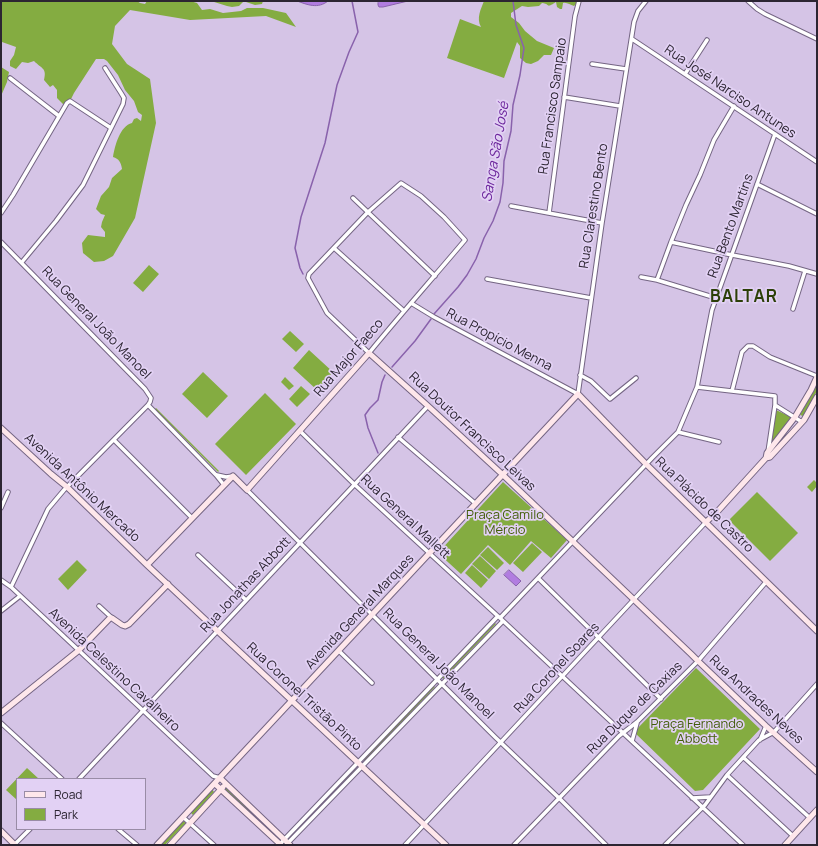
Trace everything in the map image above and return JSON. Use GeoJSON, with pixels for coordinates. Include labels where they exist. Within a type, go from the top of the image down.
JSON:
{"type":"FeatureCollection","features":[{"type":"Feature","properties":{"kind":"main road","name":"Rua Doutor Francisco Leivas"},"geometry":{"type":"LineString","coordinates":[[369,354],[503,475],[698,661]]}},
{"type":"Feature","properties":{"kind":"main road","name":"Rua Major Faeco"},"geometry":{"type":"LineString","coordinates":[[247,490],[369,354]]}},
{"type":"Feature","properties":{"kind":"main road"},"geometry":{"type":"LineString","coordinates":[[768,456],[795,417],[811,390],[817,376]]}},
{"type":"Feature","properties":{"kind":"main road","name":"Rua Plácido de Castro"},"geometry":{"type":"LineString","coordinates":[[578,394],[646,464],[817,631]]}},
{"type":"Feature","properties":{"kind":"main road","name":"Avenida General Marques"},"geometry":{"type":"LineString","coordinates":[[157,845],[578,394]]}},
{"type":"Feature","properties":{"kind":"main road"},"geometry":{"type":"LineString","coordinates":[[706,522],[802,422],[817,397]]}},
{"type":"Feature","properties":{"kind":"main road","name":"Avenida Antônio Mercado"},"geometry":{"type":"LineString","coordinates":[[1,428],[67,487],[147,565]]}},
{"type":"Feature","properties":{"kind":"main road"},"geometry":{"type":"LineString","coordinates":[[147,565],[233,476]]}},
{"type":"Feature","properties":{"kind":"main road","name":"Rua General João Manoel"},"geometry":{"type":"LineString","coordinates":[[233,476],[247,490]]}},
{"type":"Feature","properties":{"kind":"main road","name":"Rua Coronel Tristão Pinto"},"geometry":{"type":"LineString","coordinates":[[147,565],[446,845]]}},
{"type":"Feature","properties":{"kind":"main road"},"geometry":{"type":"LineString","coordinates":[[1,713],[78,651],[110,618],[125,626],[129,624],[168,584]]}},
{"type":"Feature","properties":{"kind":"main road","name":"Rua Andrades Neves"},"geometry":{"type":"LineString","coordinates":[[698,661],[817,772]]}},
{"type":"Feature","properties":{"kind":"main road"},"geometry":{"type":"LineString","coordinates":[[220,778],[287,843]]}},
{"type":"Feature","properties":{"kind":"main road"},"geometry":{"type":"LineString","coordinates":[[215,784],[280,845]]}},
{"type":"Feature","properties":{"kind":"main road"},"geometry":{"type":"LineString","coordinates":[[170,845],[226,784]]}},
{"type":"Feature","properties":{"kind":"main road"},"geometry":{"type":"LineString","coordinates":[[785,845],[817,810]]}},
{"type":"Feature","properties":{"kind":"main road"},"geometry":{"type":"LineString","coordinates":[[1,831],[15,845]]}},
{"type":"Feature","properties":{"kind":"street","name":"Rua Francisco Sampaio"},"geometry":{"type":"LineString","coordinates":[[549,213],[575,16],[579,1]]}},
{"type":"Feature","properties":{"kind":"street","name":"Rua Clarestino Bento"},"geometry":{"type":"LineString","coordinates":[[578,394],[602,223],[634,22],[638,11],[646,1]]}},
{"type":"Feature","properties":{"kind":"street"},"geometry":{"type":"LineString","coordinates":[[748,1],[765,14],[817,39]]}},
{"type":"Feature","properties":{"kind":"street","name":"Rua José Narciso Antunes"},"geometry":{"type":"LineString","coordinates":[[632,39],[817,162]]}},
{"type":"Feature","properties":{"kind":"street"},"geometry":{"type":"LineString","coordinates":[[685,74],[707,40]]}},
{"type":"Feature","properties":{"kind":"street"},"geometry":{"type":"LineString","coordinates":[[592,64],[626,69]]}},
{"type":"Feature","properties":{"kind":"street"},"geometry":{"type":"LineString","coordinates":[[22,262],[83,185],[123,104],[124,98],[122,93],[105,68]]}},
{"type":"Feature","properties":{"kind":"street"},"geometry":{"type":"LineString","coordinates":[[10,78],[59,116]]}},
{"type":"Feature","properties":{"kind":"street"},"geometry":{"type":"LineString","coordinates":[[564,97],[620,106]]}},
{"type":"Feature","properties":{"kind":"street"},"geometry":{"type":"LineString","coordinates":[[1,213],[67,102],[70,101],[111,128]]}},
{"type":"Feature","properties":{"kind":"street"},"geometry":{"type":"LineString","coordinates":[[657,280],[686,205],[714,140],[734,106]]}},
{"type":"Feature","properties":{"kind":"street","name":"Rua Bento Martins"},"geometry":{"type":"LineString","coordinates":[[500,618],[678,432],[697,387],[710,317],[716,298],[775,134]]}},
{"type":"Feature","properties":{"kind":"street","name":"Rua Major Faeco"},"geometry":{"type":"LineString","coordinates":[[368,212],[401,183],[422,196],[465,240],[369,354]]}},
{"type":"Feature","properties":{"kind":"street"},"geometry":{"type":"LineString","coordinates":[[757,184],[817,214]]}},
{"type":"Feature","properties":{"kind":"street"},"geometry":{"type":"LineString","coordinates":[[353,198],[435,276]]}},
{"type":"Feature","properties":{"kind":"street"},"geometry":{"type":"LineString","coordinates":[[511,206],[602,223]]}},
{"type":"Feature","properties":{"kind":"street"},"geometry":{"type":"LineString","coordinates":[[368,212],[310,274],[308,278],[327,313],[369,354]]}},
{"type":"Feature","properties":{"kind":"street","name":"Rua General João Manoel"},"geometry":{"type":"LineString","coordinates":[[1,242],[145,389],[151,398],[148,405]]}},
{"type":"Feature","properties":{"kind":"street"},"geometry":{"type":"LineString","coordinates":[[671,242],[789,266],[817,274]]}},
{"type":"Feature","properties":{"kind":"street"},"geometry":{"type":"LineString","coordinates":[[334,248],[404,311]]}},
{"type":"Feature","properties":{"kind":"street"},"geometry":{"type":"LineString","coordinates":[[793,309],[805,271]]}},
{"type":"Feature","properties":{"kind":"street"},"geometry":{"type":"LineString","coordinates":[[641,277],[657,280],[716,298]]}},
{"type":"Feature","properties":{"kind":"street"},"geometry":{"type":"LineString","coordinates":[[487,279],[591,298]]}},
{"type":"Feature","properties":{"kind":"street","name":"Rua Propício Menna"},"geometry":{"type":"LineString","coordinates":[[411,303],[434,317],[578,394]]}},
{"type":"Feature","properties":{"kind":"street"},"geometry":{"type":"LineString","coordinates":[[732,391],[742,352],[748,346],[753,346],[770,357],[817,376]]}},
{"type":"Feature","properties":{"kind":"street"},"geometry":{"type":"LineString","coordinates":[[580,375],[591,381],[610,399],[636,378]]}},
{"type":"Feature","properties":{"kind":"street"},"geometry":{"type":"LineString","coordinates":[[697,387],[775,396],[768,456]]}},
{"type":"Feature","properties":{"kind":"street"},"geometry":{"type":"LineString","coordinates":[[11,587],[48,509],[67,487],[148,405],[224,485]]}},
{"type":"Feature","properties":{"kind":"street"},"geometry":{"type":"LineString","coordinates":[[775,405],[802,422]]}},
{"type":"Feature","properties":{"kind":"street","name":"Rua Jonathas Abbott"},"geometry":{"type":"LineString","coordinates":[[80,778],[428,406]]}},
{"type":"Feature","properties":{"kind":"street","name":"Rua General Mallett"},"geometry":{"type":"LineString","coordinates":[[300,431],[354,484],[743,845]]}},
{"type":"Feature","properties":{"kind":"street"},"geometry":{"type":"LineString","coordinates":[[678,432],[719,442]]}},
{"type":"Feature","properties":{"kind":"street"},"geometry":{"type":"LineString","coordinates":[[398,437],[476,504]]}},
{"type":"Feature","properties":{"kind":"street"},"geometry":{"type":"LineString","coordinates":[[114,440],[192,518]]}},
{"type":"Feature","properties":{"kind":"street"},"geometry":{"type":"LineString","coordinates":[[216,475],[226,477],[233,476]]}},
{"type":"Feature","properties":{"kind":"street","name":"Rua General João Manoel"},"geometry":{"type":"LineString","coordinates":[[247,490],[501,743],[606,845]]}},
{"type":"Feature","properties":{"kind":"street"},"geometry":{"type":"LineString","coordinates":[[1,508],[8,492]]}},
{"type":"Feature","properties":{"kind":"street","name":"Rua Coronel Soares"},"geometry":{"type":"LineString","coordinates":[[405,845],[706,522]]}},
{"type":"Feature","properties":{"kind":"street"},"geometry":{"type":"LineString","coordinates":[[198,555],[246,600]]}},
{"type":"Feature","properties":{"kind":"street"},"geometry":{"type":"LineString","coordinates":[[538,578],[661,699]]}},
{"type":"Feature","properties":{"kind":"street","name":"Avenida Celestino Cavalheiro"},"geometry":{"type":"LineString","coordinates":[[1,580],[11,587],[213,776],[220,778]]}},
{"type":"Feature","properties":{"kind":"street","name":"Rua Duque de Caxias"},"geometry":{"type":"LineString","coordinates":[[514,845],[623,733],[638,722],[698,661],[766,582]]}},
{"type":"Feature","properties":{"kind":"street"},"geometry":{"type":"LineString","coordinates":[[1,611],[20,596]]}},
{"type":"Feature","properties":{"kind":"street"},"geometry":{"type":"LineString","coordinates":[[99,606],[112,618]]}},
{"type":"Feature","properties":{"kind":"street"},"geometry":{"type":"LineString","coordinates":[[280,845],[287,843],[438,679],[500,618]]}},
{"type":"Feature","properties":{"kind":"street"},"geometry":{"type":"LineString","coordinates":[[360,764],[442,684],[500,618]]}},
{"type":"Feature","properties":{"kind":"street"},"geometry":{"type":"LineString","coordinates":[[339,651],[372,683]]}},
{"type":"Feature","properties":{"kind":"street"},"geometry":{"type":"LineString","coordinates":[[759,740],[774,732],[817,684]]}},
{"type":"Feature","properties":{"kind":"street"},"geometry":{"type":"LineString","coordinates":[[632,741],[638,722]]}},
{"type":"Feature","properties":{"kind":"street"},"geometry":{"type":"LineString","coordinates":[[1,723],[61,778]]}},
{"type":"Feature","properties":{"kind":"street"},"geometry":{"type":"LineString","coordinates":[[665,845],[702,807],[727,775],[744,758],[759,740],[766,726]]}},
{"type":"Feature","properties":{"kind":"street"},"geometry":{"type":"LineString","coordinates":[[744,758],[810,818]]}},
{"type":"Feature","properties":{"kind":"street"},"geometry":{"type":"LineString","coordinates":[[727,775],[793,836]]}},
{"type":"Feature","properties":{"kind":"street"},"geometry":{"type":"LineString","coordinates":[[213,776],[215,784]]}},
{"type":"Feature","properties":{"kind":"street"},"geometry":{"type":"LineString","coordinates":[[692,798],[710,797]]}},
{"type":"Feature","properties":{"kind":"street"},"geometry":{"type":"LineString","coordinates":[[183,817],[214,845]]}},
{"type":"Feature","properties":{"kind":"street"},"geometry":{"type":"LineString","coordinates":[[15,845],[29,830]]}},
{"type":"Feature","properties":{"kind":"street"},"geometry":{"type":"LineString","coordinates":[[119,830],[137,845]]}},
{"type":"Feature","properties":{"kind":"green space"},"geometry":{"type":"Polygon","coordinates":[[[1,1],[137,1],[145,4],[147,1],[190,1],[197,3],[202,10],[210,9],[223,13],[241,11],[247,8],[263,8],[286,13],[296,27],[266,16],[190,20],[130,10],[115,26],[112,44],[127,64],[150,79],[156,123],[135,218],[113,256],[104,261],[94,262],[83,253],[82,243],[88,235],[105,237],[105,232],[101,227],[105,215],[101,214],[96,209],[101,196],[109,187],[112,178],[122,169],[119,161],[113,157],[121,132],[132,123],[134,119],[137,118],[141,121],[142,115],[138,112],[134,101],[125,90],[118,75],[104,59],[96,59],[71,99],[64,105],[57,98],[57,90],[53,85],[50,87],[44,80],[45,73],[43,69],[34,61],[28,63],[22,62],[16,69],[10,66],[10,61],[14,55],[16,47],[2,42],[1,43],[1,1]]]}},
{"type":"Feature","properties":{"kind":"green space"},"geometry":{"type":"Polygon","coordinates":[[[211,1],[263,1],[262,4],[255,5],[243,2],[239,6],[232,7],[211,1]]]}},
{"type":"Feature","properties":{"kind":"green space"},"geometry":{"type":"Polygon","coordinates":[[[484,1],[577,1],[577,3],[574,6],[563,3],[562,9],[557,7],[556,2],[549,6],[542,3],[539,6],[522,6],[511,13],[511,17],[537,41],[554,48],[551,55],[544,55],[538,61],[531,64],[526,63],[520,58],[520,46],[517,42],[504,78],[447,58],[460,19],[481,27],[479,17],[484,1]]]}},
{"type":"Feature","properties":{"kind":"green space"},"geometry":{"type":"Polygon","coordinates":[[[1,67],[9,72],[7,82],[1,96],[1,67]]]}},
{"type":"Feature","properties":{"kind":"green space"},"geometry":{"type":"Polygon","coordinates":[[[149,265],[159,274],[143,292],[133,283],[149,265]]]}},
{"type":"Feature","properties":{"kind":"green space"},"geometry":{"type":"Polygon","coordinates":[[[290,331],[304,344],[296,352],[282,339],[290,331]]]}},
{"type":"Feature","properties":{"kind":"green space"},"geometry":{"type":"Polygon","coordinates":[[[309,350],[333,372],[317,390],[293,368],[309,350]]]}},
{"type":"Feature","properties":{"kind":"green space"},"geometry":{"type":"Polygon","coordinates":[[[203,372],[228,396],[207,418],[182,394],[203,372]]]}},
{"type":"Feature","properties":{"kind":"green space"},"geometry":{"type":"Polygon","coordinates":[[[285,377],[294,386],[289,390],[281,382],[285,377]]]}},
{"type":"Feature","properties":{"kind":"green space"},"geometry":{"type":"Polygon","coordinates":[[[817,383],[817,391],[803,416],[800,415],[817,383]]]}},
{"type":"Feature","properties":{"kind":"green space"},"geometry":{"type":"Polygon","coordinates":[[[301,386],[310,394],[297,407],[289,399],[301,386]]]}},
{"type":"Feature","properties":{"kind":"green space"},"geometry":{"type":"Polygon","coordinates":[[[265,393],[296,424],[246,475],[215,444],[265,393]]]}},
{"type":"Feature","properties":{"kind":"green space"},"geometry":{"type":"Polygon","coordinates":[[[156,408],[219,471],[218,472],[155,409],[156,408]]]}},
{"type":"Feature","properties":{"kind":"green space"},"geometry":{"type":"Polygon","coordinates":[[[776,410],[791,417],[770,445],[776,410]]]}},
{"type":"Feature","properties":{"kind":"green space"},"geometry":{"type":"Polygon","coordinates":[[[814,480],[817,483],[817,486],[812,492],[807,487],[814,480]]]}},
{"type":"Feature","properties":{"kind":"green space","name":"Praça Camilo Mércio"},"geometry":{"type":"Polygon","coordinates":[[[503,482],[567,540],[551,558],[531,541],[510,565],[488,545],[461,574],[438,553],[503,482]]]}},
{"type":"Feature","properties":{"kind":"green space"},"geometry":{"type":"Polygon","coordinates":[[[757,492],[798,533],[770,561],[729,520],[757,492]]]}},
{"type":"Feature","properties":{"kind":"green space"},"geometry":{"type":"Polygon","coordinates":[[[532,543],[542,552],[523,572],[513,563],[532,543]]]}},
{"type":"Feature","properties":{"kind":"green space"},"geometry":{"type":"Polygon","coordinates":[[[488,547],[504,563],[497,570],[480,555],[488,547]]]}},
{"type":"Feature","properties":{"kind":"green space"},"geometry":{"type":"Polygon","coordinates":[[[480,556],[496,571],[489,579],[472,564],[480,556]]]}},
{"type":"Feature","properties":{"kind":"green space"},"geometry":{"type":"Polygon","coordinates":[[[77,560],[87,570],[68,590],[58,579],[77,560]]]}},
{"type":"Feature","properties":{"kind":"green space"},"geometry":{"type":"Polygon","coordinates":[[[472,565],[488,580],[481,588],[465,573],[472,565]]]}},
{"type":"Feature","properties":{"kind":"green space"},"geometry":{"type":"Polygon","coordinates":[[[495,623],[496,624],[443,679],[442,677],[495,623]]]}},
{"type":"Feature","properties":{"kind":"green space","name":"Praça Fernando Abbott"},"geometry":{"type":"Polygon","coordinates":[[[696,668],[760,729],[703,790],[695,791],[634,732],[696,668]]]}},
{"type":"Feature","properties":{"kind":"green space"},"geometry":{"type":"Polygon","coordinates":[[[434,686],[435,687],[365,761],[363,760],[434,686]]]}},
{"type":"Feature","properties":{"kind":"green space"},"geometry":{"type":"Polygon","coordinates":[[[27,768],[38,778],[17,778],[27,768]]]}},
{"type":"Feature","properties":{"kind":"green space"},"geometry":{"type":"Polygon","coordinates":[[[355,769],[356,770],[291,838],[290,837],[355,769]]]}},
{"type":"Feature","properties":{"kind":"green space"},"geometry":{"type":"Polygon","coordinates":[[[16,780],[16,799],[6,790],[16,780]]]}},
{"type":"Feature","properties":{"kind":"green space"},"geometry":{"type":"Polygon","coordinates":[[[226,788],[278,837],[277,838],[225,790],[226,788]]]}},
{"type":"Feature","properties":{"kind":"green space"},"geometry":{"type":"Polygon","coordinates":[[[212,789],[214,792],[193,815],[190,812],[212,789]]]}},
{"type":"Feature","properties":{"kind":"green space"},"geometry":{"type":"Polygon","coordinates":[[[183,821],[186,823],[165,845],[161,845],[183,821]]]}},
{"type":"Feature","properties":{"kind":"shaded area"},"geometry":{"type":"Polygon","coordinates":[[[297,1],[328,1],[317,6],[297,1]]]}},
{"type":"Feature","properties":{"kind":"shaded area"},"geometry":{"type":"Polygon","coordinates":[[[380,1],[408,1],[379,7],[378,3],[380,1]]]}},
{"type":"Feature","properties":{"kind":"shaded area"},"geometry":{"type":"Polygon","coordinates":[[[509,570],[521,581],[516,586],[504,575],[509,570]]]}},
{"type":"Feature","properties":{"kind":"waterway"},"geometry":{"type":"LineString","coordinates":[[303,274],[295,248],[301,217],[325,143],[337,85],[358,32],[352,1]]}},
{"type":"Feature","properties":{"kind":"waterway","name":"Sanga São José"},"geometry":{"type":"LineString","coordinates":[[434,314],[467,275],[476,259],[500,202],[504,161],[511,131],[513,105],[524,48],[516,25],[513,1]]}},
{"type":"Feature","properties":{"kind":"waterway","name":"Sanga São José"},"geometry":{"type":"LineString","coordinates":[[392,367],[415,341],[431,319]]}},
{"type":"Feature","properties":{"kind":"waterway","name":"Sanga São José"},"geometry":{"type":"LineString","coordinates":[[378,453],[368,428],[365,415],[378,400],[385,375]]}},
{"type":"Feature","properties":{"kind":"district","name":"BALTAR"},"geometry":{"type":"Point","coordinates":[744,297]}}]}
